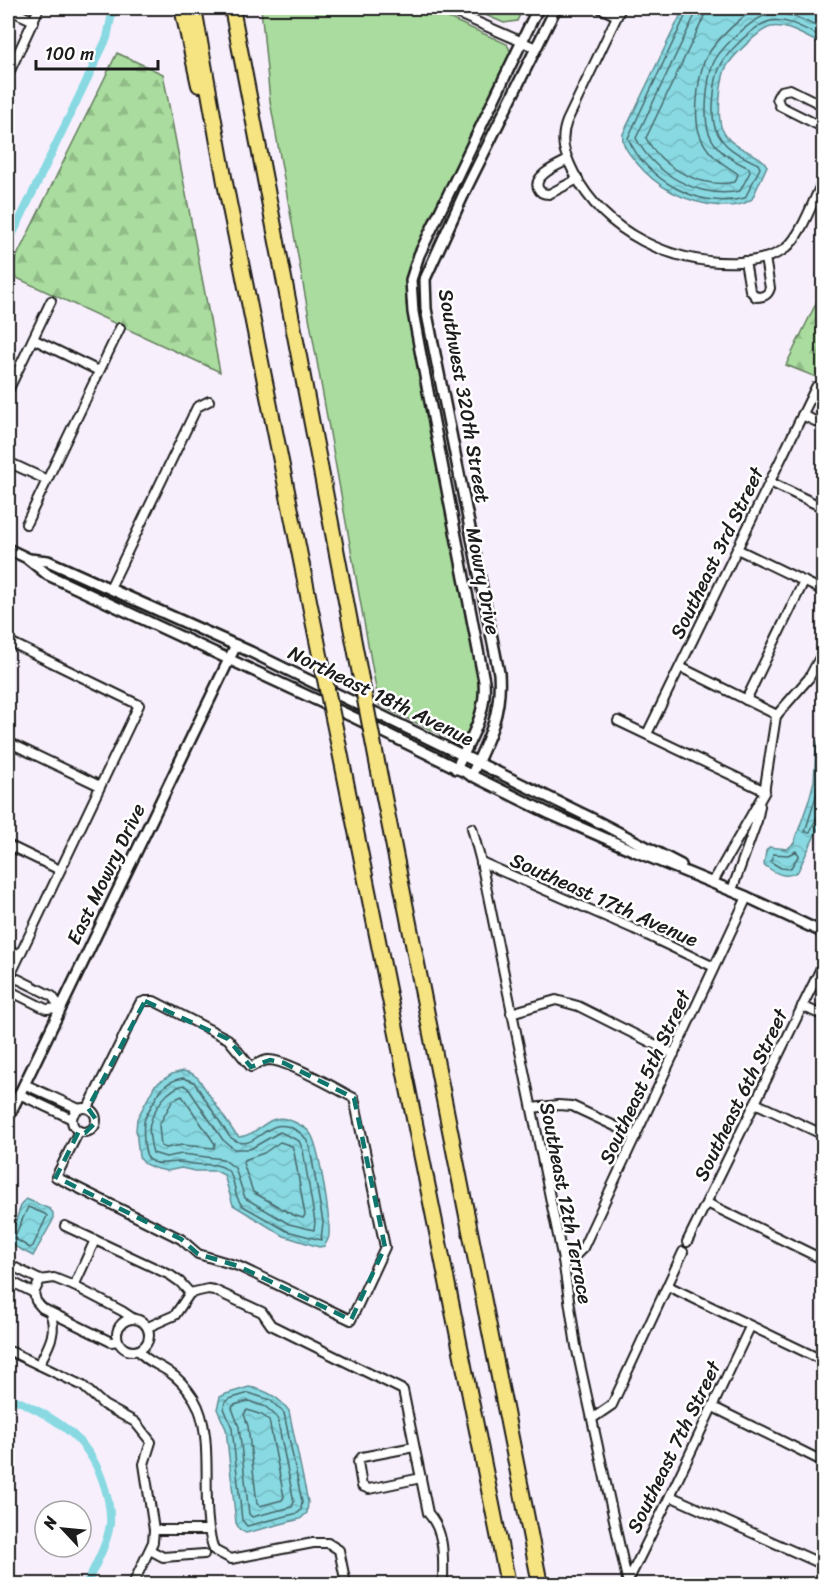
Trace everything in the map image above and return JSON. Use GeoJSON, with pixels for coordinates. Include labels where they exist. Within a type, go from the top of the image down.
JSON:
{"type":"FeatureCollection","features":[{"type":"Feature","properties":{"kind":"highway"},"geometry":{"type":"LineString","coordinates":[[182,8],[213,154],[226,188]]}},
{"type":"Feature","properties":{"kind":"highway"},"geometry":{"type":"LineString","coordinates":[[194,8],[226,188],[508,1584]]}},
{"type":"Feature","properties":{"kind":"highway"},"geometry":{"type":"LineString","coordinates":[[232,8],[378,767],[540,1584]]}},
{"type":"Feature","properties":{"kind":"street"},"geometry":{"type":"LineString","coordinates":[[8,75],[39,8]]}},
{"type":"Feature","properties":{"kind":"street"},"geometry":{"type":"LineString","coordinates":[[445,8],[536,48]]}},
{"type":"Feature","properties":{"kind":"street"},"geometry":{"type":"LineString","coordinates":[[522,42],[538,8]]}},
{"type":"Feature","properties":{"kind":"street","name":"Southwest 320th Street"},"geometry":{"type":"LineString","coordinates":[[471,776],[496,718],[500,693],[499,673],[426,309],[425,279],[467,187],[556,8]]}},
{"type":"Feature","properties":{"kind":"street"},"geometry":{"type":"LineString","coordinates":[[600,8],[617,16]]}},
{"type":"Feature","properties":{"kind":"street"},"geometry":{"type":"LineString","coordinates":[[621,8],[564,130],[562,142],[576,176],[589,196],[609,218],[655,248],[702,260],[761,259],[784,249],[794,239],[824,179]]}},
{"type":"Feature","properties":{"kind":"street"},"geometry":{"type":"LineString","coordinates":[[8,9],[34,21]]}},
{"type":"Feature","properties":{"kind":"street","name":"Mowry Drive"},"geometry":{"type":"LineString","coordinates":[[456,769],[481,715],[484,681],[413,312],[411,280],[419,255],[522,42]]}},
{"type":"Feature","properties":{"kind":"street"},"geometry":{"type":"LineString","coordinates":[[824,106],[790,89],[781,91],[777,98],[780,106],[824,128]]}},
{"type":"Feature","properties":{"kind":"street"},"geometry":{"type":"LineString","coordinates":[[568,160],[541,176],[538,179],[538,189],[549,194],[576,176]]}},
{"type":"Feature","properties":{"kind":"street"},"geometry":{"type":"LineString","coordinates":[[744,261],[750,290],[756,297],[761,297],[765,296],[770,288],[761,259]]}},
{"type":"Feature","properties":{"kind":"street"},"geometry":{"type":"LineString","coordinates":[[8,391],[51,301]]}},
{"type":"Feature","properties":{"kind":"street"},"geometry":{"type":"LineString","coordinates":[[26,524],[120,328]]}},
{"type":"Feature","properties":{"kind":"street"},"geometry":{"type":"LineString","coordinates":[[33,339],[99,371]]}},
{"type":"Feature","properties":{"kind":"street","name":"Southeast 3rd Street"},"geometry":{"type":"LineString","coordinates":[[647,734],[816,387]]}},
{"type":"Feature","properties":{"kind":"street"},"geometry":{"type":"LineString","coordinates":[[110,588],[197,406],[210,401]]}},
{"type":"Feature","properties":{"kind":"street"},"geometry":{"type":"LineString","coordinates":[[802,415],[824,425]]}},
{"type":"Feature","properties":{"kind":"street"},"geometry":{"type":"LineString","coordinates":[[8,462],[47,480]]}},
{"type":"Feature","properties":{"kind":"street"},"geometry":{"type":"LineString","coordinates":[[770,482],[824,508]]}},
{"type":"Feature","properties":{"kind":"street","name":"Northeast 18th Avenue"},"geometry":{"type":"LineString","coordinates":[[8,549],[27,558],[48,575],[355,718],[591,833],[714,882],[824,933]]}},
{"type":"Feature","properties":{"kind":"street"},"geometry":{"type":"LineString","coordinates":[[737,549],[824,591]]}},
{"type":"Feature","properties":{"kind":"street","name":"Northeast 18th Avenue"},"geometry":{"type":"LineString","coordinates":[[27,558],[48,561],[236,645],[626,835],[714,882]]}},
{"type":"Feature","properties":{"kind":"street"},"geometry":{"type":"LineString","coordinates":[[746,700],[804,581]]}},
{"type":"Feature","properties":{"kind":"street"},"geometry":{"type":"LineString","coordinates":[[8,641],[140,705],[8,981],[12,992],[46,1009],[61,1008]]}},
{"type":"Feature","properties":{"kind":"street","name":"East Mowry Drive"},"geometry":{"type":"LineString","coordinates":[[8,1118],[236,645]]}},
{"type":"Feature","properties":{"kind":"street"},"geometry":{"type":"LineString","coordinates":[[714,882],[765,791],[777,714],[801,690],[824,650]]}},
{"type":"Feature","properties":{"kind":"street"},"geometry":{"type":"LineString","coordinates":[[680,667],[777,714]]}},
{"type":"Feature","properties":{"kind":"street"},"geometry":{"type":"LineString","coordinates":[[618,721],[765,791]]}},
{"type":"Feature","properties":{"kind":"street"},"geometry":{"type":"LineString","coordinates":[[8,742],[100,786]]}},
{"type":"Feature","properties":{"kind":"street"},"geometry":{"type":"LineString","coordinates":[[732,890],[757,821],[760,802]]}},
{"type":"Feature","properties":{"kind":"street","name":"Southeast 12th Terrace"},"geometry":{"type":"LineString","coordinates":[[472,828],[563,1260],[576,1346],[628,1583]]}},
{"type":"Feature","properties":{"kind":"street"},"geometry":{"type":"LineString","coordinates":[[8,845],[60,870]]}},
{"type":"Feature","properties":{"kind":"street","name":"Southeast 17th Avenue"},"geometry":{"type":"LineString","coordinates":[[481,862],[634,929],[714,968]]}},
{"type":"Feature","properties":{"kind":"street","name":"Southeast 5th Street"},"geometry":{"type":"LineString","coordinates":[[563,1260],[575,1256],[583,1248],[747,897]]}},
{"type":"Feature","properties":{"kind":"street"},"geometry":{"type":"LineString","coordinates":[[8,949],[20,955]]}},
{"type":"Feature","properties":{"kind":"street","name":"Southeast 6th Street"},"geometry":{"type":"LineString","coordinates":[[687,1242],[824,962]]}},
{"type":"Feature","properties":{"kind":"street"},"geometry":{"type":"LineString","coordinates":[[8,981],[18,979],[52,996],[61,1008]]}},
{"type":"Feature","properties":{"kind":"street"},"geometry":{"type":"LineString","coordinates":[[30,1001],[36,988]]}},
{"type":"Feature","properties":{"kind":"street"},"geometry":{"type":"LineString","coordinates":[[511,1013],[556,1000],[578,1006],[674,1054]]}},
{"type":"Feature","properties":{"kind":"street"},"geometry":{"type":"LineString","coordinates":[[72,1119],[83,1108],[140,1003],[145,1001],[154,1001],[228,1038],[251,1067],[259,1062],[270,1060],[284,1064],[354,1098],[385,1247],[351,1320],[238,1266],[198,1254],[181,1239],[56,1177],[79,1131]]}},
{"type":"Feature","properties":{"kind":"street"},"geometry":{"type":"LineString","coordinates":[[802,1006],[824,1016]]}},
{"type":"Feature","properties":{"kind":"street"},"geometry":{"type":"LineString","coordinates":[[19,1094],[72,1119],[79,1131],[90,1131],[96,1125],[94,1113],[24,1084]]}},
{"type":"Feature","properties":{"kind":"street"},"geometry":{"type":"LineString","coordinates":[[755,1103],[824,1135]]}},
{"type":"Feature","properties":{"kind":"street"},"geometry":{"type":"LineString","coordinates":[[532,1108],[558,1105],[572,1107],[636,1136]]}},
{"type":"Feature","properties":{"kind":"street"},"geometry":{"type":"LineString","coordinates":[[707,1203],[824,1260]]}},
{"type":"Feature","properties":{"kind":"street"},"geometry":{"type":"LineString","coordinates":[[65,1226],[170,1275],[190,1293]]}},
{"type":"Feature","properties":{"kind":"street"},"geometry":{"type":"LineString","coordinates":[[74,1286],[95,1240]]}},
{"type":"Feature","properties":{"kind":"street"},"geometry":{"type":"LineString","coordinates":[[593,1418],[612,1405],[683,1252]]}},
{"type":"Feature","properties":{"kind":"street"},"geometry":{"type":"LineString","coordinates":[[8,1264],[40,1280],[54,1278],[74,1286],[144,1323],[148,1327],[150,1338],[144,1348],[139,1351],[129,1351],[120,1346],[117,1336],[124,1322],[134,1319]]}},
{"type":"Feature","properties":{"kind":"street"},"geometry":{"type":"LineString","coordinates":[[8,1280],[33,1293],[36,1301],[50,1313],[111,1341],[118,1341]]}},
{"type":"Feature","properties":{"kind":"street"},"geometry":{"type":"LineString","coordinates":[[33,1293],[40,1280]]}},
{"type":"Feature","properties":{"kind":"street"},"geometry":{"type":"LineString","coordinates":[[668,1286],[824,1361]]}},
{"type":"Feature","properties":{"kind":"street"},"geometry":{"type":"LineString","coordinates":[[148,1327],[176,1315],[190,1293],[214,1290],[261,1312],[271,1325],[403,1390],[428,1513],[437,1523],[445,1561],[442,1583],[432,1584]]}},
{"type":"Feature","properties":{"kind":"street"},"geometry":{"type":"LineString","coordinates":[[39,1365],[53,1336],[53,1320],[50,1313]]}},
{"type":"Feature","properties":{"kind":"street","name":"Southeast 7th Street"},"geometry":{"type":"LineString","coordinates":[[628,1583],[750,1327]]}},
{"type":"Feature","properties":{"kind":"street"},"geometry":{"type":"LineString","coordinates":[[139,1351],[144,1358],[168,1371],[185,1386],[202,1414],[208,1530],[214,1550],[231,1559],[313,1543],[328,1543],[339,1550],[346,1584]]}},
{"type":"Feature","properties":{"kind":"street"},"geometry":{"type":"LineString","coordinates":[[12,1352],[83,1386],[104,1405],[135,1422],[151,1442],[144,1470],[154,1530],[153,1542],[133,1584]]}},
{"type":"Feature","properties":{"kind":"street"},"geometry":{"type":"LineString","coordinates":[[712,1407],[824,1462]]}},
{"type":"Feature","properties":{"kind":"street"},"geometry":{"type":"LineString","coordinates":[[414,1447],[362,1457],[358,1462],[362,1486],[369,1489],[421,1478]]}},
{"type":"Feature","properties":{"kind":"street"},"geometry":{"type":"LineString","coordinates":[[670,1496],[824,1565]]}},
{"type":"Feature","properties":{"kind":"street"},"geometry":{"type":"LineString","coordinates":[[154,1530],[208,1530]]}},
{"type":"Feature","properties":{"kind":"street"},"geometry":{"type":"LineString","coordinates":[[150,1550],[163,1557],[204,1554]]}},
{"type":"Feature","properties":{"kind":"highlighted area"},"geometry":{"type":"Polygon","coordinates":[[[145,1001],[228,1039],[251,1067],[270,1060],[284,1063],[354,1098],[385,1247],[351,1320],[238,1266],[198,1254],[181,1239],[56,1177],[79,1131],[85,1133],[97,1121],[88,1108],[145,1001]]]}},
{"type":"Feature","properties":{"kind":"green space"},"geometry":{"type":"Polygon","coordinates":[[[261,8],[426,8],[507,44],[511,53],[412,258],[407,274],[406,304],[479,680],[478,705],[474,724],[466,739],[460,744],[379,705],[270,101],[261,8]]]}},
{"type":"Feature","properties":{"kind":"green space"},"geometry":{"type":"Polygon","coordinates":[[[469,8],[523,8],[517,21],[504,23],[469,8]]]}},
{"type":"Feature","properties":{"kind":"green space"},"geometry":{"type":"Polygon","coordinates":[[[117,53],[163,74],[220,372],[8,274],[117,53]]]}},
{"type":"Feature","properties":{"kind":"green space"},"geometry":{"type":"Polygon","coordinates":[[[823,289],[823,380],[786,365],[823,289]]]}},
{"type":"Feature","properties":{"kind":"water"},"geometry":{"type":"Polygon","coordinates":[[[684,8],[823,8],[823,44],[792,30],[771,27],[745,45],[725,70],[720,100],[722,129],[733,143],[758,157],[767,166],[752,199],[741,204],[721,206],[708,204],[674,193],[645,172],[624,145],[623,134],[684,8]]]}},
{"type":"Feature","properties":{"kind":"water"},"geometry":{"type":"Polygon","coordinates":[[[823,730],[823,818],[798,871],[789,875],[781,874],[764,865],[766,851],[769,847],[787,849],[794,843],[814,781],[816,748],[823,730]]]}},
{"type":"Feature","properties":{"kind":"water"},"geometry":{"type":"Polygon","coordinates":[[[183,1071],[198,1078],[239,1137],[280,1118],[296,1123],[310,1133],[317,1151],[328,1213],[329,1236],[324,1246],[319,1247],[284,1236],[233,1205],[224,1175],[216,1171],[181,1168],[167,1171],[145,1164],[139,1157],[137,1119],[155,1085],[172,1074],[183,1071]]]}},
{"type":"Feature","properties":{"kind":"water"},"geometry":{"type":"Polygon","coordinates":[[[26,1199],[50,1209],[53,1213],[53,1220],[33,1256],[8,1243],[22,1203],[26,1199]]]}},
{"type":"Feature","properties":{"kind":"water"},"geometry":{"type":"Polygon","coordinates":[[[249,1387],[272,1395],[289,1411],[308,1502],[307,1513],[300,1519],[246,1533],[240,1530],[236,1523],[226,1429],[217,1409],[220,1397],[249,1387]]]}},
{"type":"Feature","properties":{"kind":"waterway"},"geometry":{"type":"LineString","coordinates":[[8,244],[107,38],[113,8]]}},
{"type":"Feature","properties":{"kind":"waterway"},"geometry":{"type":"LineString","coordinates":[[8,1396],[52,1419],[76,1437],[95,1463],[102,1479],[108,1501],[110,1524],[97,1563],[86,1584]]}}]}
